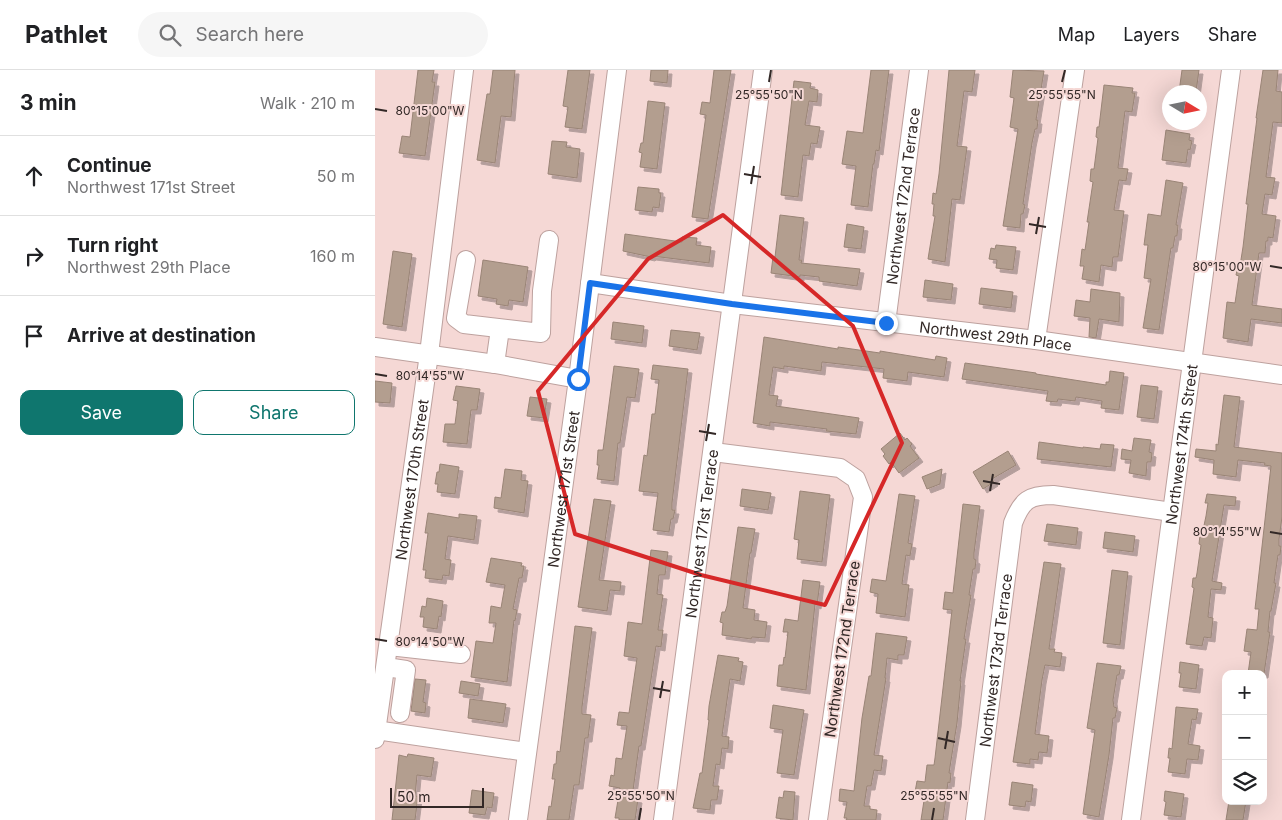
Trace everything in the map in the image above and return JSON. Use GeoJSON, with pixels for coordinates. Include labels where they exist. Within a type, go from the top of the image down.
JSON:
{"type":"FeatureCollection","features":[{"type":"Feature","properties":{"kind":"street","name":"Northwest 170th Street"},"geometry":{"type":"LineString","coordinates":[[375,733],[389,646],[429,354],[464,70]]}},
{"type":"Feature","properties":{"kind":"street","name":"Northwest 171st Street"},"geometry":{"type":"LineString","coordinates":[[518,820],[578,379],[617,70]]}},
{"type":"Feature","properties":{"kind":"street","name":"Northwest 171st Terrace"},"geometry":{"type":"LineString","coordinates":[[663,820],[763,70]]}},
{"type":"Feature","properties":{"kind":"street","name":"Northwest 172nd Terrace"},"geometry":{"type":"LineString","coordinates":[[886,323],[919,70]]}},
{"type":"Feature","properties":{"kind":"street"},"geometry":{"type":"LineString","coordinates":[[1037,340],[1075,70]]}},
{"type":"Feature","properties":{"kind":"street","name":"Northwest 174th Street"},"geometry":{"type":"LineString","coordinates":[[1131,820],[1231,70]]}},
{"type":"Feature","properties":{"kind":"street"},"geometry":{"type":"LineString","coordinates":[[466,260],[456,318],[464,324],[541,333],[542,291],[549,240]]}},
{"type":"Feature","properties":{"kind":"street","name":"Northwest 29th Place"},"geometry":{"type":"LineString","coordinates":[[590,283],[732,304],[1037,340],[1282,375]]}},
{"type":"Feature","properties":{"kind":"street"},"geometry":{"type":"LineString","coordinates":[[495,364],[500,328]]}},
{"type":"Feature","properties":{"kind":"street"},"geometry":{"type":"LineString","coordinates":[[375,347],[495,364],[578,379]]}},
{"type":"Feature","properties":{"kind":"street","name":"Northwest 172nd Terrace"},"geometry":{"type":"LineString","coordinates":[[713,452],[840,468],[857,479],[863,497],[818,820]]}},
{"type":"Feature","properties":{"kind":"street","name":"Northwest 173rd Terrace"},"geometry":{"type":"LineString","coordinates":[[975,820],[1013,523],[1023,502],[1037,495],[1053,495],[1172,512]]}},
{"type":"Feature","properties":{"kind":"street"},"geometry":{"type":"LineString","coordinates":[[389,646],[461,654]]}},
{"type":"Feature","properties":{"kind":"street"},"geometry":{"type":"LineString","coordinates":[[386,667],[406,670],[400,713]]}},
{"type":"Feature","properties":{"kind":"street"},"geometry":{"type":"LineString","coordinates":[[375,733],[527,752]]}},
{"type":"Feature","properties":{"kind":"highlighted area"},"geometry":{"type":"Polygon","coordinates":[[[723,215],[853,326],[902,443],[825,605],[701,575],[575,534],[538,391],[648,259],[723,215]]]}},
{"type":"Feature","properties":{"kind":"building"},"geometry":{"type":"Polygon","coordinates":[[[418,70],[434,70],[432,82],[435,82],[425,156],[399,153],[402,136],[410,137],[418,70]]]}},
{"type":"Feature","properties":{"kind":"building"},"geometry":{"type":"Polygon","coordinates":[[[493,70],[515,70],[511,117],[501,116],[495,163],[477,160],[487,94],[490,94],[493,70]]]}},
{"type":"Feature","properties":{"kind":"building"},"geometry":{"type":"Polygon","coordinates":[[[568,70],[590,70],[582,129],[565,127],[568,107],[563,106],[568,70]]]}},
{"type":"Feature","properties":{"kind":"building"},"geometry":{"type":"Polygon","coordinates":[[[651,70],[668,70],[667,83],[650,81],[651,70]]]}},
{"type":"Feature","properties":{"kind":"building"},"geometry":{"type":"Polygon","coordinates":[[[714,70],[731,70],[708,219],[692,217],[706,115],[700,114],[702,102],[710,103],[714,70]]]}},
{"type":"Feature","properties":{"kind":"building"},"geometry":{"type":"Polygon","coordinates":[[[871,70],[889,70],[879,151],[876,150],[873,164],[868,207],[851,205],[856,166],[842,164],[847,131],[863,133],[871,70]]]}},
{"type":"Feature","properties":{"kind":"building"},"geometry":{"type":"Polygon","coordinates":[[[949,70],[975,70],[972,92],[964,91],[957,146],[967,147],[960,200],[952,199],[945,262],[928,259],[935,216],[933,216],[933,193],[936,194],[939,174],[949,70]]]}},
{"type":"Feature","properties":{"kind":"building"},"geometry":{"type":"Polygon","coordinates":[[[1013,70],[1044,71],[1036,120],[1038,120],[1037,129],[1035,129],[1032,143],[1023,204],[1025,205],[1023,214],[1021,214],[1020,228],[1003,226],[1018,129],[1010,127],[1014,98],[1010,97],[1013,70]]]}},
{"type":"Feature","properties":{"kind":"building"},"geometry":{"type":"Polygon","coordinates":[[[1182,70],[1199,70],[1197,85],[1180,85],[1182,70]]]}},
{"type":"Feature","properties":{"kind":"building"},"geometry":{"type":"Polygon","coordinates":[[[1263,70],[1278,70],[1276,91],[1282,92],[1282,123],[1273,122],[1266,177],[1275,178],[1272,195],[1265,194],[1262,214],[1276,216],[1273,238],[1268,237],[1265,253],[1259,253],[1252,305],[1282,309],[1282,323],[1251,319],[1248,342],[1223,338],[1227,302],[1235,303],[1239,276],[1236,275],[1238,266],[1240,266],[1243,247],[1248,204],[1246,204],[1263,70]]]}},
{"type":"Feature","properties":{"kind":"building"},"geometry":{"type":"Polygon","coordinates":[[[794,81],[811,83],[810,88],[818,90],[817,102],[809,101],[805,125],[820,127],[817,144],[811,143],[809,156],[803,155],[798,197],[781,195],[794,81]]]}},
{"type":"Feature","properties":{"kind":"building"},"geometry":{"type":"Polygon","coordinates":[[[1104,85],[1133,88],[1132,93],[1135,93],[1132,112],[1125,111],[1118,168],[1128,169],[1126,181],[1119,180],[1114,210],[1124,211],[1118,257],[1113,257],[1112,267],[1101,265],[1099,282],[1082,279],[1084,266],[1080,266],[1082,249],[1085,250],[1089,222],[1087,222],[1093,182],[1090,181],[1091,169],[1094,169],[1098,138],[1096,137],[1097,127],[1099,127],[1104,85]]]}},
{"type":"Feature","properties":{"kind":"building"},"geometry":{"type":"Polygon","coordinates":[[[648,101],[665,103],[657,169],[640,167],[642,153],[639,152],[641,143],[643,143],[648,101]]]}},
{"type":"Feature","properties":{"kind":"building"},"geometry":{"type":"Polygon","coordinates":[[[1166,130],[1190,134],[1189,140],[1192,141],[1190,150],[1188,149],[1186,163],[1162,160],[1166,130]]]}},
{"type":"Feature","properties":{"kind":"building"},"geometry":{"type":"Polygon","coordinates":[[[552,141],[567,142],[566,147],[580,149],[577,178],[548,174],[552,141]]]}},
{"type":"Feature","properties":{"kind":"building"},"geometry":{"type":"Polygon","coordinates":[[[1166,180],[1183,183],[1176,225],[1178,225],[1177,236],[1175,236],[1173,248],[1171,248],[1159,330],[1143,328],[1151,279],[1144,278],[1148,245],[1144,245],[1148,214],[1161,216],[1166,180]]]}},
{"type":"Feature","properties":{"kind":"building"},"geometry":{"type":"Polygon","coordinates":[[[638,187],[659,189],[659,193],[661,193],[659,208],[653,207],[652,212],[635,210],[638,187]]]}},
{"type":"Feature","properties":{"kind":"building"},"geometry":{"type":"Polygon","coordinates":[[[780,215],[804,218],[799,260],[802,260],[801,263],[860,269],[857,286],[819,281],[819,277],[800,275],[800,277],[771,273],[780,215]]]}},
{"type":"Feature","properties":{"kind":"building"},"geometry":{"type":"Polygon","coordinates":[[[847,224],[864,227],[861,249],[844,247],[847,224]]]}},
{"type":"Feature","properties":{"kind":"building"},"geometry":{"type":"Polygon","coordinates":[[[625,234],[682,242],[682,237],[697,238],[696,245],[711,247],[709,263],[651,257],[623,251],[625,234]]]}},
{"type":"Feature","properties":{"kind":"building"},"geometry":{"type":"Polygon","coordinates":[[[996,245],[1016,247],[1013,270],[996,268],[997,260],[989,259],[991,248],[995,249],[996,245]]]}},
{"type":"Feature","properties":{"kind":"building"},"geometry":{"type":"Polygon","coordinates":[[[393,251],[412,254],[402,327],[383,324],[393,251]]]}},
{"type":"Feature","properties":{"kind":"building"},"geometry":{"type":"Polygon","coordinates":[[[483,260],[528,267],[523,302],[509,300],[508,306],[496,304],[497,299],[478,296],[483,260]]]}},
{"type":"Feature","properties":{"kind":"building"},"geometry":{"type":"Polygon","coordinates":[[[925,280],[953,284],[951,300],[923,297],[925,280]]]}},
{"type":"Feature","properties":{"kind":"building"},"geometry":{"type":"Polygon","coordinates":[[[981,288],[1013,292],[1011,308],[979,304],[981,288]]]}},
{"type":"Feature","properties":{"kind":"building"},"geometry":{"type":"Polygon","coordinates":[[[1091,289],[1120,293],[1119,322],[1099,319],[1096,338],[1089,337],[1090,318],[1074,316],[1076,300],[1090,302],[1091,289]]]}},
{"type":"Feature","properties":{"kind":"building"},"geometry":{"type":"Polygon","coordinates":[[[613,322],[644,326],[642,343],[611,339],[613,322]]]}},
{"type":"Feature","properties":{"kind":"building"},"geometry":{"type":"Polygon","coordinates":[[[671,330],[700,333],[697,350],[669,346],[671,330]]]}},
{"type":"Feature","properties":{"kind":"building"},"geometry":{"type":"Polygon","coordinates":[[[764,337],[838,349],[838,347],[880,353],[880,351],[935,360],[936,356],[947,358],[944,377],[908,372],[907,381],[883,378],[884,369],[822,362],[821,371],[784,366],[784,369],[773,367],[769,395],[778,396],[776,406],[859,418],[856,434],[770,422],[770,426],[753,423],[764,337]]]}},
{"type":"Feature","properties":{"kind":"building"},"geometry":{"type":"Polygon","coordinates":[[[965,363],[1106,385],[1106,382],[1109,382],[1110,371],[1124,373],[1119,410],[1101,408],[1102,401],[1076,397],[1075,401],[1058,399],[1057,402],[1046,401],[1048,391],[962,379],[965,363]]]}},
{"type":"Feature","properties":{"kind":"building"},"geometry":{"type":"Polygon","coordinates":[[[653,365],[688,369],[672,503],[672,510],[675,510],[669,532],[653,530],[658,493],[639,491],[644,455],[647,456],[652,414],[655,414],[659,380],[651,379],[653,365]]]}},
{"type":"Feature","properties":{"kind":"building"},"geometry":{"type":"Polygon","coordinates":[[[614,366],[639,369],[635,398],[627,397],[620,443],[618,443],[614,481],[597,479],[599,465],[597,465],[598,450],[603,450],[614,366]]]}},
{"type":"Feature","properties":{"kind":"building"},"geometry":{"type":"Polygon","coordinates":[[[375,381],[392,383],[390,403],[375,402],[375,381]]]}},
{"type":"Feature","properties":{"kind":"building"},"geometry":{"type":"Polygon","coordinates":[[[1141,385],[1158,387],[1154,419],[1137,417],[1141,385]]]}},
{"type":"Feature","properties":{"kind":"building"},"geometry":{"type":"Polygon","coordinates":[[[456,386],[480,389],[477,410],[471,410],[467,444],[443,442],[445,424],[455,424],[458,401],[453,400],[456,386]]]}},
{"type":"Feature","properties":{"kind":"building"},"geometry":{"type":"Polygon","coordinates":[[[1224,395],[1240,397],[1234,447],[1282,453],[1282,517],[1279,539],[1279,546],[1281,546],[1270,611],[1268,632],[1270,632],[1265,670],[1249,670],[1251,652],[1244,651],[1247,629],[1257,630],[1259,609],[1255,609],[1271,466],[1264,465],[1265,463],[1238,460],[1236,477],[1213,474],[1214,460],[1195,457],[1196,449],[1216,451],[1216,444],[1218,445],[1224,395]]]}},
{"type":"Feature","properties":{"kind":"building"},"geometry":{"type":"Polygon","coordinates":[[[530,397],[547,399],[544,418],[527,416],[530,397]]]}},
{"type":"Feature","properties":{"kind":"building"},"geometry":{"type":"Polygon","coordinates":[[[900,433],[905,440],[907,438],[912,444],[910,446],[919,458],[899,473],[891,462],[889,464],[883,456],[885,454],[881,449],[900,433]]]}},
{"type":"Feature","properties":{"kind":"building"},"geometry":{"type":"Polygon","coordinates":[[[1134,438],[1151,440],[1149,452],[1152,453],[1151,462],[1147,462],[1146,476],[1129,473],[1131,460],[1121,459],[1122,449],[1132,451],[1134,438]]]}},
{"type":"Feature","properties":{"kind":"building"},"geometry":{"type":"Polygon","coordinates":[[[1039,442],[1100,449],[1101,444],[1114,445],[1111,467],[1037,459],[1039,442]]]}},
{"type":"Feature","properties":{"kind":"building"},"geometry":{"type":"Polygon","coordinates":[[[1008,451],[1016,465],[992,479],[994,482],[983,489],[973,472],[1008,451]]]}},
{"type":"Feature","properties":{"kind":"building"},"geometry":{"type":"Polygon","coordinates":[[[440,464],[459,467],[455,494],[437,492],[438,484],[435,484],[440,464]]]}},
{"type":"Feature","properties":{"kind":"building"},"geometry":{"type":"Polygon","coordinates":[[[505,469],[522,471],[521,480],[528,481],[524,513],[494,508],[495,497],[501,498],[505,469]]]}},
{"type":"Feature","properties":{"kind":"building"},"geometry":{"type":"Polygon","coordinates":[[[942,469],[940,484],[927,489],[922,477],[942,469]]]}},
{"type":"Feature","properties":{"kind":"building"},"geometry":{"type":"Polygon","coordinates":[[[742,489],[771,493],[768,510],[740,506],[742,489]]]}},
{"type":"Feature","properties":{"kind":"building"},"geometry":{"type":"Polygon","coordinates":[[[800,491],[830,495],[822,562],[797,559],[799,540],[794,539],[800,491]]]}},
{"type":"Feature","properties":{"kind":"building"},"geometry":{"type":"Polygon","coordinates":[[[899,494],[915,496],[908,543],[912,544],[910,556],[906,555],[902,584],[909,585],[905,617],[876,613],[878,594],[870,592],[872,579],[886,581],[899,494]]]}},
{"type":"Feature","properties":{"kind":"building"},"geometry":{"type":"Polygon","coordinates":[[[1207,494],[1236,497],[1235,506],[1224,505],[1212,581],[1222,583],[1221,590],[1211,589],[1208,617],[1213,618],[1211,638],[1204,637],[1202,646],[1186,644],[1194,588],[1192,587],[1193,578],[1196,578],[1197,573],[1201,545],[1199,544],[1200,535],[1202,535],[1208,503],[1205,503],[1207,494]]]}},
{"type":"Feature","properties":{"kind":"building"},"geometry":{"type":"Polygon","coordinates":[[[594,499],[611,501],[599,580],[621,582],[620,591],[610,590],[607,611],[578,607],[594,499]]]}},
{"type":"Feature","properties":{"kind":"building"},"geometry":{"type":"Polygon","coordinates":[[[963,504],[980,506],[974,553],[974,559],[976,560],[975,569],[973,569],[969,595],[971,595],[964,639],[966,639],[957,723],[949,773],[951,773],[950,783],[948,782],[943,820],[921,820],[925,794],[915,792],[917,781],[925,782],[927,765],[934,765],[952,610],[943,609],[945,592],[953,593],[963,504]]]}},
{"type":"Feature","properties":{"kind":"building"},"geometry":{"type":"Polygon","coordinates":[[[428,513],[459,518],[459,514],[477,516],[474,540],[448,536],[445,559],[451,560],[449,576],[443,575],[442,580],[425,578],[426,570],[423,570],[428,533],[425,533],[428,513]]]}},
{"type":"Feature","properties":{"kind":"building"},"geometry":{"type":"Polygon","coordinates":[[[1047,524],[1078,528],[1076,545],[1044,541],[1047,524]]]}},
{"type":"Feature","properties":{"kind":"building"},"geometry":{"type":"Polygon","coordinates":[[[738,527],[755,529],[743,608],[755,610],[754,620],[767,622],[765,638],[752,637],[751,639],[722,635],[723,623],[720,622],[722,612],[725,612],[727,606],[738,527]]]}},
{"type":"Feature","properties":{"kind":"building"},"geometry":{"type":"Polygon","coordinates":[[[1105,532],[1135,536],[1133,552],[1103,548],[1105,532]]]}},
{"type":"Feature","properties":{"kind":"building"},"geometry":{"type":"Polygon","coordinates":[[[651,550],[668,552],[665,575],[659,575],[657,594],[663,595],[658,630],[663,630],[661,647],[656,646],[641,746],[639,746],[632,798],[638,799],[635,820],[619,820],[619,818],[615,818],[620,788],[609,786],[611,775],[614,776],[616,758],[622,759],[627,726],[617,725],[619,712],[629,713],[637,658],[624,656],[628,622],[642,624],[651,550]]]}},
{"type":"Feature","properties":{"kind":"building"},"geometry":{"type":"Polygon","coordinates":[[[491,558],[522,563],[521,566],[524,566],[522,578],[519,578],[513,609],[517,610],[514,620],[507,682],[471,677],[476,641],[493,643],[496,623],[489,623],[491,606],[501,608],[505,585],[486,582],[491,558]]]}},
{"type":"Feature","properties":{"kind":"building"},"geometry":{"type":"Polygon","coordinates":[[[1044,562],[1061,564],[1049,649],[1055,649],[1054,652],[1062,653],[1060,667],[1045,665],[1042,680],[1035,734],[1049,736],[1047,753],[1039,752],[1038,760],[1030,759],[1030,764],[1013,762],[1044,562]]]}},
{"type":"Feature","properties":{"kind":"building"},"geometry":{"type":"Polygon","coordinates":[[[1112,570],[1128,572],[1120,645],[1103,643],[1112,570]]]}},
{"type":"Feature","properties":{"kind":"building"},"geometry":{"type":"Polygon","coordinates":[[[803,580],[820,582],[817,605],[815,604],[806,690],[777,686],[779,665],[783,665],[785,658],[788,632],[783,632],[785,619],[798,621],[803,580]]]}},
{"type":"Feature","properties":{"kind":"building"},"geometry":{"type":"Polygon","coordinates":[[[427,598],[443,601],[437,629],[423,627],[424,617],[420,617],[422,606],[426,607],[427,598]]]}},
{"type":"Feature","properties":{"kind":"building"},"geometry":{"type":"Polygon","coordinates":[[[575,626],[592,628],[582,707],[582,714],[591,715],[588,738],[585,738],[579,785],[574,785],[569,820],[547,820],[555,779],[552,779],[554,764],[556,764],[557,751],[560,752],[575,626]]]}},
{"type":"Feature","properties":{"kind":"building"},"geometry":{"type":"Polygon","coordinates":[[[876,633],[907,637],[904,655],[898,655],[898,660],[887,658],[886,678],[874,755],[883,756],[881,771],[874,770],[871,786],[867,786],[864,806],[870,806],[870,809],[877,810],[876,820],[846,820],[847,818],[844,818],[847,802],[839,801],[840,789],[854,791],[862,718],[869,676],[871,676],[876,633]]]}},
{"type":"Feature","properties":{"kind":"building"},"geometry":{"type":"Polygon","coordinates":[[[718,655],[739,658],[738,661],[743,662],[740,681],[730,679],[722,736],[729,737],[728,749],[722,748],[720,765],[716,764],[713,786],[719,786],[717,800],[711,800],[710,810],[693,808],[700,773],[702,773],[709,706],[718,655]]]}},
{"type":"Feature","properties":{"kind":"building"},"geometry":{"type":"Polygon","coordinates":[[[1180,662],[1199,665],[1196,689],[1179,687],[1180,662]]]}},
{"type":"Feature","properties":{"kind":"building"},"geometry":{"type":"Polygon","coordinates":[[[1097,663],[1121,666],[1119,675],[1117,675],[1113,700],[1114,707],[1117,708],[1115,718],[1113,718],[1099,817],[1083,814],[1095,730],[1087,728],[1097,663]]]}},
{"type":"Feature","properties":{"kind":"building"},"geometry":{"type":"Polygon","coordinates":[[[415,679],[426,680],[423,702],[426,703],[425,713],[411,711],[415,679]]]}},
{"type":"Feature","properties":{"kind":"building"},"geometry":{"type":"Polygon","coordinates":[[[461,681],[480,684],[478,696],[459,693],[461,681]]]}},
{"type":"Feature","properties":{"kind":"building"},"geometry":{"type":"Polygon","coordinates":[[[470,699],[506,704],[503,723],[468,718],[470,699]]]}},
{"type":"Feature","properties":{"kind":"building"},"geometry":{"type":"Polygon","coordinates":[[[773,705],[804,710],[794,775],[777,773],[783,730],[770,728],[773,705]]]}},
{"type":"Feature","properties":{"kind":"building"},"geometry":{"type":"Polygon","coordinates":[[[1176,707],[1198,709],[1196,720],[1192,719],[1188,744],[1200,746],[1198,760],[1187,759],[1185,774],[1168,772],[1169,748],[1172,749],[1176,707]]]}},
{"type":"Feature","properties":{"kind":"building"},"geometry":{"type":"Polygon","coordinates":[[[408,754],[434,758],[431,777],[417,775],[415,796],[418,796],[415,820],[392,820],[399,755],[407,757],[408,754]]]}},
{"type":"Feature","properties":{"kind":"building"},"geometry":{"type":"Polygon","coordinates":[[[1012,782],[1033,785],[1031,802],[1026,801],[1025,807],[1009,805],[1012,782]]]}},
{"type":"Feature","properties":{"kind":"building"},"geometry":{"type":"Polygon","coordinates":[[[472,790],[494,793],[492,808],[487,807],[485,815],[469,813],[472,790]]]}},
{"type":"Feature","properties":{"kind":"building"},"geometry":{"type":"Polygon","coordinates":[[[784,791],[795,792],[793,820],[776,818],[779,797],[783,798],[784,791]]]}},
{"type":"Feature","properties":{"kind":"building"},"geometry":{"type":"Polygon","coordinates":[[[1165,791],[1184,794],[1181,817],[1164,815],[1165,791]]]}},
{"type":"Feature","properties":{"kind":"building"},"geometry":{"type":"Polygon","coordinates":[[[1228,805],[1245,805],[1243,820],[1226,820],[1228,805]]]}},
{"type":"Feature","properties":{"kind":"route"},"geometry":{"type":"LineString","coordinates":[[578,379],[590,283],[732,304],[886,323]]}}]}
